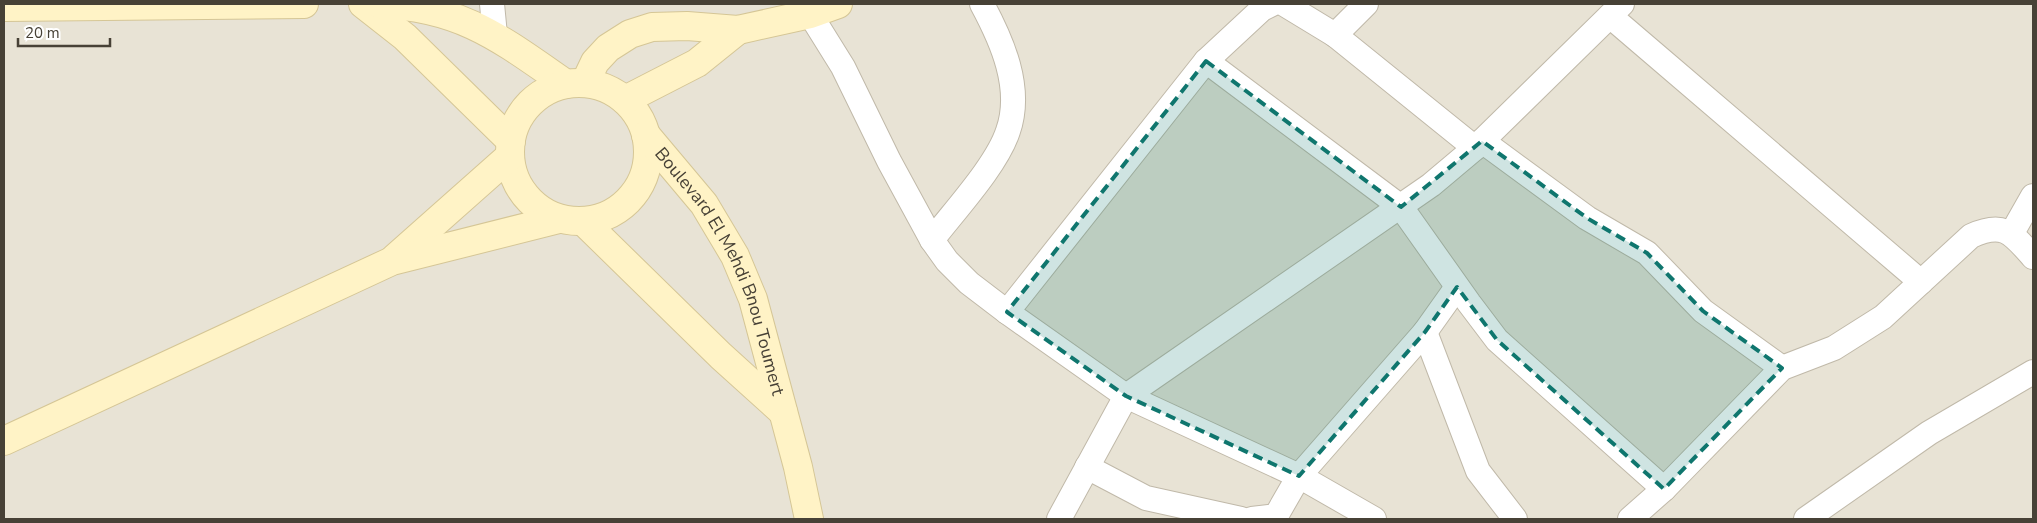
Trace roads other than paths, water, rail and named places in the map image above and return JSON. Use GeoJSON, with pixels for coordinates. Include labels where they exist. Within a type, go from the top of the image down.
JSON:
{"type":"FeatureCollection","features":[{"type":"Feature","properties":{"kind":"main road"},"geometry":{"type":"LineString","coordinates":[[4,7],[304,4]]}},
{"type":"Feature","properties":{"kind":"main road"},"geometry":{"type":"LineString","coordinates":[[363,4],[406,37],[510,148]]}},
{"type":"Feature","properties":{"kind":"main road","name":"Boulevard El Mehdi Bnou Toumert"},"geometry":{"type":"LineString","coordinates":[[379,4],[405,5],[465,20],[495,35],[576,83],[606,88],[625,100],[638,116],[646,135],[704,204],[735,256],[753,298],[768,349],[809,519]]}},
{"type":"Feature","properties":{"kind":"main road"},"geometry":{"type":"LineString","coordinates":[[392,261],[510,148],[517,121],[529,104],[546,91],[576,83],[608,48],[630,34],[652,27],[687,26],[738,30],[810,14],[838,4]]}},
{"type":"Feature","properties":{"kind":"main road"},"geometry":{"type":"LineString","coordinates":[[625,100],[697,63],[738,30]]}},
{"type":"Feature","properties":{"kind":"main road","name":"Boulevard El Mehdi Bnou Toumert"},"geometry":{"type":"LineString","coordinates":[[571,220],[606,216],[626,202],[641,182],[648,160],[646,135]]}},
{"type":"Feature","properties":{"kind":"main road","name":"Boulevard El Mehdi Bnou Toumert"},"geometry":{"type":"LineString","coordinates":[[510,148],[514,176],[525,195],[540,210],[571,220],[783,412]]}},
{"type":"Feature","properties":{"kind":"main road"},"geometry":{"type":"LineString","coordinates":[[4,440],[392,261],[571,220]]}},
{"type":"Feature","properties":{"kind":"street"},"geometry":{"type":"LineString","coordinates":[[492,4],[495,35]]}},
{"type":"Feature","properties":{"kind":"street"},"geometry":{"type":"LineString","coordinates":[[932,240],[998,152],[1008,131],[1013,110],[1009,66],[990,18],[982,4]]}},
{"type":"Feature","properties":{"kind":"street"},"geometry":{"type":"LineString","coordinates":[[1335,35],[1366,4]]}},
{"type":"Feature","properties":{"kind":"street"},"geometry":{"type":"LineString","coordinates":[[1007,312],[1206,61],[1269,5],[1335,35],[1479,144],[1587,218],[1647,253],[1703,311],[1782,368]]}},
{"type":"Feature","properties":{"kind":"street"},"geometry":{"type":"LineString","coordinates":[[1059,519],[1126,396],[1431,185],[1479,144],[1616,10],[1921,282]]}},
{"type":"Feature","properties":{"kind":"street"},"geometry":{"type":"LineString","coordinates":[[810,14],[844,67],[889,161],[932,240],[948,261],[969,282],[1007,312],[1126,396],[1299,476],[1374,519]]}},
{"type":"Feature","properties":{"kind":"street"},"geometry":{"type":"LineString","coordinates":[[1206,61],[1401,207],[1497,340],[1664,489]]}},
{"type":"Feature","properties":{"kind":"street"},"geometry":{"type":"LineString","coordinates":[[2012,233],[2033,196]]}},
{"type":"Feature","properties":{"kind":"street"},"geometry":{"type":"LineString","coordinates":[[1630,519],[1664,489],[1782,368],[1834,348],[1883,317],[1971,236],[1985,230],[1997,228],[2012,233],[2033,257]]}},
{"type":"Feature","properties":{"kind":"street"},"geometry":{"type":"LineString","coordinates":[[1252,519],[1276,516],[1299,476],[1425,332],[1457,287]]}},
{"type":"Feature","properties":{"kind":"street"},"geometry":{"type":"LineString","coordinates":[[1425,332],[1478,471],[1515,519]]}},
{"type":"Feature","properties":{"kind":"street"},"geometry":{"type":"LineString","coordinates":[[1806,519],[1929,433],[2033,372]]}},
{"type":"Feature","properties":{"kind":"street"},"geometry":{"type":"LineString","coordinates":[[1087,466],[1146,498],[1242,519]]}}]}
